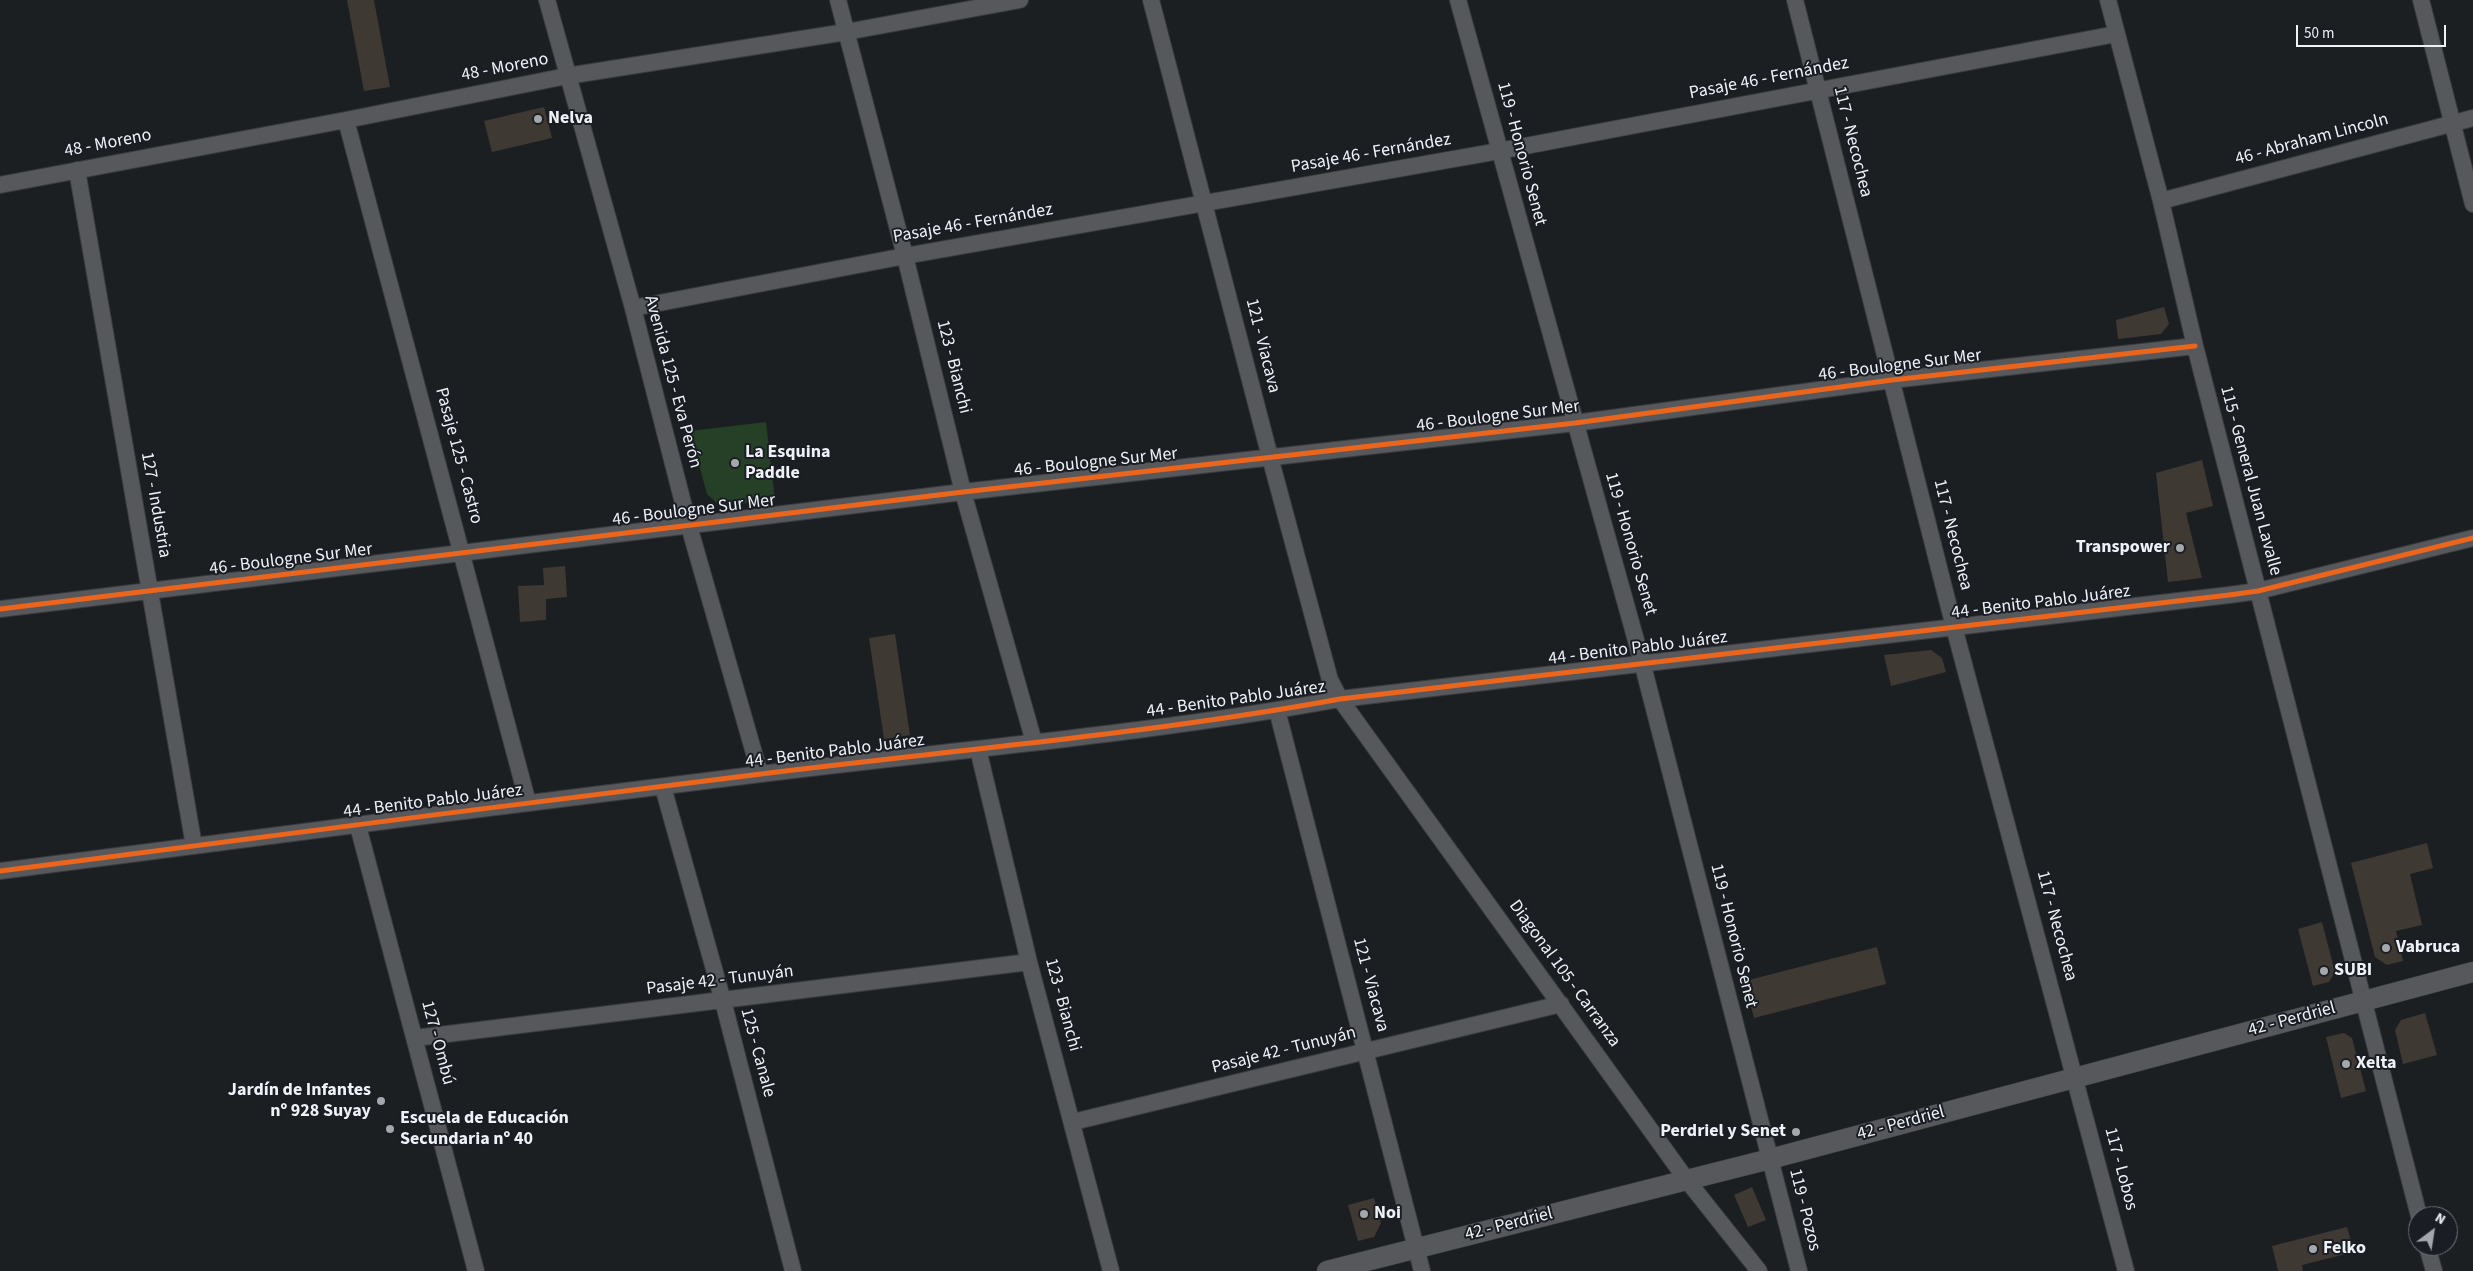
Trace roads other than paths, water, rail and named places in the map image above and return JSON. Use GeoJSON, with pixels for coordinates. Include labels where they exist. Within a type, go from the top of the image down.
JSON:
{"type":"FeatureCollection","features":[{"type":"Feature","properties":{"kind":"street","name":"Avenida 125 - Eva Perón"},"geometry":{"type":"LineString","coordinates":[[547,0],[633,308],[689,526],[760,774]]}},
{"type":"Feature","properties":{"kind":"street","name":"123 - Bianchi"},"geometry":{"type":"LineString","coordinates":[[838,0],[905,256],[962,492],[1034,742]]}},
{"type":"Feature","properties":{"kind":"street","name":"48 - Moreno"},"geometry":{"type":"LineString","coordinates":[[0,185],[567,76],[846,32],[1020,0]]}},
{"type":"Feature","properties":{"kind":"street","name":"121 - Viacava"},"geometry":{"type":"LineString","coordinates":[[1152,0],[1270,458],[1330,680],[1340,699]]}},
{"type":"Feature","properties":{"kind":"street","name":"119 - Honorio Senet"},"geometry":{"type":"LineString","coordinates":[[1458,0],[1642,662],[1770,1158]]}},
{"type":"Feature","properties":{"kind":"street","name":"117 - Necochea"},"geometry":{"type":"LineString","coordinates":[[1794,0],[1954,627],[2076,1078]]}},
{"type":"Feature","properties":{"kind":"street","name":"115 - General Juan Lavalle"},"geometry":{"type":"LineString","coordinates":[[2108,0],[2161,201],[2195,346],[2416,1206]]}},
{"type":"Feature","properties":{"kind":"street"},"geometry":{"type":"LineString","coordinates":[[2420,0],[2473,204]]}},
{"type":"Feature","properties":{"kind":"street","name":"Pasaje 46 - Fernández"},"geometry":{"type":"LineString","coordinates":[[633,308],[905,256],[1205,205],[1499,151],[2116,34]]}},
{"type":"Feature","properties":{"kind":"street","name":"46 - Abraham Lincoln"},"geometry":{"type":"LineString","coordinates":[[2161,201],[2473,118]]}},
{"type":"Feature","properties":{"kind":"street","name":"Pasaje 125 - Castro"},"geometry":{"type":"LineString","coordinates":[[346,120],[463,552],[528,803]]}},
{"type":"Feature","properties":{"kind":"street","name":"127 - Industria"},"geometry":{"type":"LineString","coordinates":[[77,170],[194,846]]}},
{"type":"Feature","properties":{"kind":"street","name":"46 - Boulogne Sur Mer"},"geometry":{"type":"LineString","coordinates":[[0,608],[962,492],[1575,423],[1892,380],[2195,346]]}},
{"type":"Feature","properties":{"kind":"street","name":"44 - Benito Pablo Juárez"},"geometry":{"type":"LineString","coordinates":[[0,871],[760,774],[1034,742],[1277,710],[1340,699],[2258,591],[2473,538]]}},
{"type":"Feature","properties":{"kind":"street","name":"Diagonal 105 - Carranza"},"geometry":{"type":"LineString","coordinates":[[1340,699],[1686,1180],[1759,1271]]}},
{"type":"Feature","properties":{"kind":"street","name":"121 - Viacava"},"geometry":{"type":"LineString","coordinates":[[1277,710],[1367,1052],[1422,1271]]}},
{"type":"Feature","properties":{"kind":"street","name":"123 - Bianchi"},"geometry":{"type":"LineString","coordinates":[[978,749],[1029,962],[1074,1122],[1111,1271]]}},
{"type":"Feature","properties":{"kind":"street","name":"125 - Canale"},"geometry":{"type":"LineString","coordinates":[[663,787],[723,1001],[793,1271]]}},
{"type":"Feature","properties":{"kind":"street","name":"127 - Ombú"},"geometry":{"type":"LineString","coordinates":[[358,826],[476,1271]]}},
{"type":"Feature","properties":{"kind":"street","name":"Pasaje 42 - Tunuyán"},"geometry":{"type":"LineString","coordinates":[[415,1038],[1029,962]]}},
{"type":"Feature","properties":{"kind":"street","name":"42 - Perdriel"},"geometry":{"type":"LineString","coordinates":[[1327,1271],[1686,1180],[2473,972]]}},
{"type":"Feature","properties":{"kind":"street","name":"Pasaje 42 - Tunuyán"},"geometry":{"type":"LineString","coordinates":[[1074,1122],[1561,1004]]}},
{"type":"Feature","properties":{"kind":"street","name":"117 - Lobos"},"geometry":{"type":"LineString","coordinates":[[2076,1078],[2126,1271]]}},
{"type":"Feature","properties":{"kind":"street","name":"119 - Pozos"},"geometry":{"type":"LineString","coordinates":[[1770,1158],[1799,1271]]}},
{"type":"Feature","properties":{"kind":"street"},"geometry":{"type":"LineString","coordinates":[[2430,1256],[2434,1271]]}},
{"type":"Feature","properties":{"kind":"place","name":"Nelva"},"geometry":{"type":"Point","coordinates":[538,119]}},
{"type":"Feature","properties":{"kind":"place","name":"La Esquina Paddle"},"geometry":{"type":"Point","coordinates":[735,463]}},
{"type":"Feature","properties":{"kind":"place","name":"Transpower"},"geometry":{"type":"Point","coordinates":[2180,548]}},
{"type":"Feature","properties":{"kind":"place","name":"Vabruca"},"geometry":{"type":"Point","coordinates":[2386,948]}},
{"type":"Feature","properties":{"kind":"place","name":"SUBI"},"geometry":{"type":"Point","coordinates":[2324,971]}},
{"type":"Feature","properties":{"kind":"place","name":"Xelta"},"geometry":{"type":"Point","coordinates":[2346,1064]}},
{"type":"Feature","properties":{"kind":"place","name":"Jardín de Infantes nº 928 Suyay"},"geometry":{"type":"Point","coordinates":[381,1101]}},
{"type":"Feature","properties":{"kind":"place","name":"Escuela de Educación Secundaria nº 40"},"geometry":{"type":"Point","coordinates":[390,1129]}},
{"type":"Feature","properties":{"kind":"place","name":"Perdriel y Senet"},"geometry":{"type":"Point","coordinates":[1796,1132]}},
{"type":"Feature","properties":{"kind":"place","name":"Noi"},"geometry":{"type":"Point","coordinates":[1364,1214]}},
{"type":"Feature","properties":{"kind":"place","name":"Felko"},"geometry":{"type":"Point","coordinates":[2313,1249]}}]}
